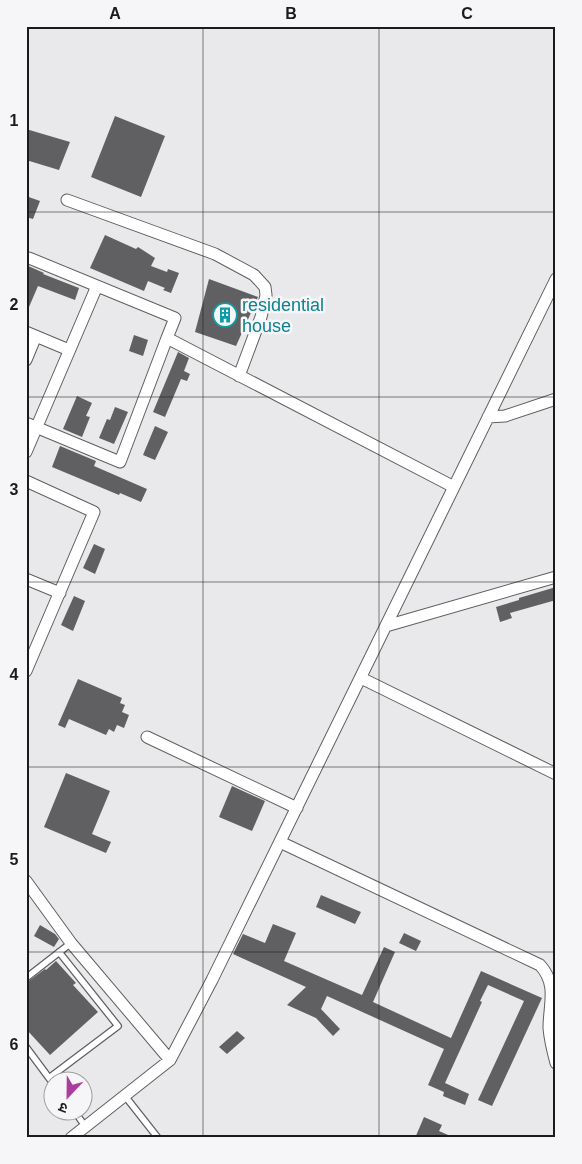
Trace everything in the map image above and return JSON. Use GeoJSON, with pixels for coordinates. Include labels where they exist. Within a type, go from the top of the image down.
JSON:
{"type":"FeatureCollection","features":[{"type":"Feature","properties":{"kind":"street"},"geometry":{"type":"LineString","coordinates":[[67,200],[215,254],[254,274],[266,287],[266,295],[239,376]]}},
{"type":"Feature","properties":{"kind":"street"},"geometry":{"type":"LineString","coordinates":[[29,258],[175,318],[120,462],[31,426]]}},
{"type":"Feature","properties":{"kind":"street"},"geometry":{"type":"LineString","coordinates":[[71,1138],[170,1060],[212,980],[556,279]]}},
{"type":"Feature","properties":{"kind":"street"},"geometry":{"type":"LineString","coordinates":[[26,452],[31,426],[69,350],[97,286]]}},
{"type":"Feature","properties":{"kind":"street"},"geometry":{"type":"LineString","coordinates":[[26,360],[31,334],[69,350]]}},
{"type":"Feature","properties":{"kind":"street"},"geometry":{"type":"LineString","coordinates":[[166,338],[454,487]]}},
{"type":"Feature","properties":{"kind":"street"},"geometry":{"type":"LineString","coordinates":[[488,417],[505,416],[556,399]]}},
{"type":"Feature","properties":{"kind":"street"},"geometry":{"type":"LineString","coordinates":[[26,481],[94,512],[26,671]]}},
{"type":"Feature","properties":{"kind":"street"},"geometry":{"type":"LineString","coordinates":[[386,626],[556,577]]}},
{"type":"Feature","properties":{"kind":"street"},"geometry":{"type":"LineString","coordinates":[[26,578],[60,593]]}},
{"type":"Feature","properties":{"kind":"street"},"geometry":{"type":"LineString","coordinates":[[361,678],[556,774]]}},
{"type":"Feature","properties":{"kind":"street"},"geometry":{"type":"LineString","coordinates":[[147,737],[297,808]]}},
{"type":"Feature","properties":{"kind":"street"},"geometry":{"type":"LineString","coordinates":[[280,842],[540,965],[546,972],[551,987],[550,1034],[556,1063]]}},
{"type":"Feature","properties":{"kind":"street"},"geometry":{"type":"LineString","coordinates":[[26,881],[71,943],[170,1060]]}},
{"type":"Feature","properties":{"kind":"lane"},"geometry":{"type":"LineString","coordinates":[[26,978],[71,943]]}},
{"type":"Feature","properties":{"kind":"lane"},"geometry":{"type":"LineString","coordinates":[[59,952],[118,1026],[61,1072]]}},
{"type":"Feature","properties":{"kind":"lane"},"geometry":{"type":"LineString","coordinates":[[26,1047],[45,1072]]}},
{"type":"Feature","properties":{"kind":"lane"},"geometry":{"type":"LineString","coordinates":[[125,1096],[158,1138]]}},
{"type":"Feature","properties":{"kind":"lane"},"geometry":{"type":"LineString","coordinates":[[83,1122],[86,1126]]}},
{"type":"Feature","properties":{"kind":"building"},"geometry":{"type":"Polygon","coordinates":[[[115,116],[165,136],[141,197],[91,177],[115,116]]]}},
{"type":"Feature","properties":{"kind":"building"},"geometry":{"type":"Polygon","coordinates":[[[26,129],[70,142],[59,170],[26,160],[26,129]]]}},
{"type":"Feature","properties":{"kind":"building"},"geometry":{"type":"Polygon","coordinates":[[[26,196],[40,201],[33,219],[26,217],[26,196]]]}},
{"type":"Feature","properties":{"kind":"building"},"geometry":{"type":"Polygon","coordinates":[[[105,235],[136,249],[138,247],[155,258],[151,266],[167,272],[168,269],[179,273],[171,293],[163,290],[165,288],[148,281],[144,291],[90,268],[105,235]]]}},
{"type":"Feature","properties":{"kind":"building"},"geometry":{"type":"Polygon","coordinates":[[[26,265],[79,288],[75,300],[38,286],[26,314],[26,265]]]}},
{"type":"Feature","properties":{"kind":"building","name":"residential house"},"geometry":{"type":"Polygon","coordinates":[[[209,279],[258,297],[236,346],[195,332],[209,279]]]}},
{"type":"Feature","properties":{"kind":"building"},"geometry":{"type":"Polygon","coordinates":[[[134,335],[148,340],[143,356],[129,351],[134,335]]]}},
{"type":"Feature","properties":{"kind":"building"},"geometry":{"type":"Polygon","coordinates":[[[178,352],[189,358],[184,371],[190,374],[187,381],[181,379],[165,417],[153,412],[178,352]]]}},
{"type":"Feature","properties":{"kind":"building"},"geometry":{"type":"Polygon","coordinates":[[[77,396],[92,403],[86,416],[90,417],[82,437],[63,429],[77,396]]]}},
{"type":"Feature","properties":{"kind":"building"},"geometry":{"type":"Polygon","coordinates":[[[115,407],[128,412],[114,444],[99,438],[107,419],[110,420],[115,407]]]}},
{"type":"Feature","properties":{"kind":"building"},"geometry":{"type":"Polygon","coordinates":[[[155,426],[168,432],[155,460],[143,455],[155,426]]]}},
{"type":"Feature","properties":{"kind":"building"},"geometry":{"type":"Polygon","coordinates":[[[60,446],[96,461],[94,466],[147,489],[141,502],[120,493],[119,495],[52,467],[60,446]]]}},
{"type":"Feature","properties":{"kind":"building"},"geometry":{"type":"Polygon","coordinates":[[[94,544],[105,549],[95,574],[83,568],[94,544]]]}},
{"type":"Feature","properties":{"kind":"building"},"geometry":{"type":"Polygon","coordinates":[[[556,587],[556,600],[510,613],[512,618],[500,622],[496,607],[556,587]]]}},
{"type":"Feature","properties":{"kind":"building"},"geometry":{"type":"Polygon","coordinates":[[[74,596],[85,601],[73,631],[61,625],[74,596]]]}},
{"type":"Feature","properties":{"kind":"building"},"geometry":{"type":"Polygon","coordinates":[[[78,679],[122,698],[120,703],[125,705],[122,712],[129,715],[124,728],[117,725],[114,732],[109,729],[106,735],[69,719],[65,728],[58,725],[78,679]]]}},
{"type":"Feature","properties":{"kind":"building"},"geometry":{"type":"Polygon","coordinates":[[[66,773],[110,791],[92,834],[111,842],[106,853],[44,827],[66,773]]]}},
{"type":"Feature","properties":{"kind":"building"},"geometry":{"type":"Polygon","coordinates":[[[232,786],[265,801],[252,831],[219,817],[232,786]]]}},
{"type":"Feature","properties":{"kind":"building"},"geometry":{"type":"Polygon","coordinates":[[[321,895],[361,912],[355,924],[316,907],[321,895]]]}},
{"type":"Feature","properties":{"kind":"building"},"geometry":{"type":"Polygon","coordinates":[[[273,924],[296,933],[284,961],[362,995],[384,947],[395,952],[373,1002],[451,1038],[481,971],[542,998],[492,1106],[478,1100],[524,1001],[488,985],[445,1083],[469,1094],[465,1105],[443,1096],[444,1092],[428,1085],[444,1049],[327,996],[321,1009],[340,1029],[333,1036],[316,1018],[287,1005],[306,987],[233,954],[243,934],[265,943],[273,924]]]}},
{"type":"Feature","properties":{"kind":"building"},"geometry":{"type":"Polygon","coordinates":[[[40,925],[55,934],[59,939],[54,947],[34,936],[40,925]]]}},
{"type":"Feature","properties":{"kind":"building"},"geometry":{"type":"Polygon","coordinates":[[[404,933],[421,941],[416,951],[399,943],[404,933]]]}},
{"type":"Feature","properties":{"kind":"building"},"geometry":{"type":"Polygon","coordinates":[[[56,961],[76,983],[73,985],[98,1012],[50,1055],[26,1029],[26,983],[56,961]]]}},
{"type":"Feature","properties":{"kind":"building"},"geometry":{"type":"Polygon","coordinates":[[[237,1031],[245,1038],[227,1054],[219,1047],[237,1031]]]}},
{"type":"Feature","properties":{"kind":"building"},"geometry":{"type":"Polygon","coordinates":[[[424,1117],[442,1125],[439,1131],[455,1138],[415,1138],[424,1117]]]}},
{"type":"Feature","properties":{"kind":"place","name":"residential house"},"geometry":{"type":"Point","coordinates":[225,315]}}]}
